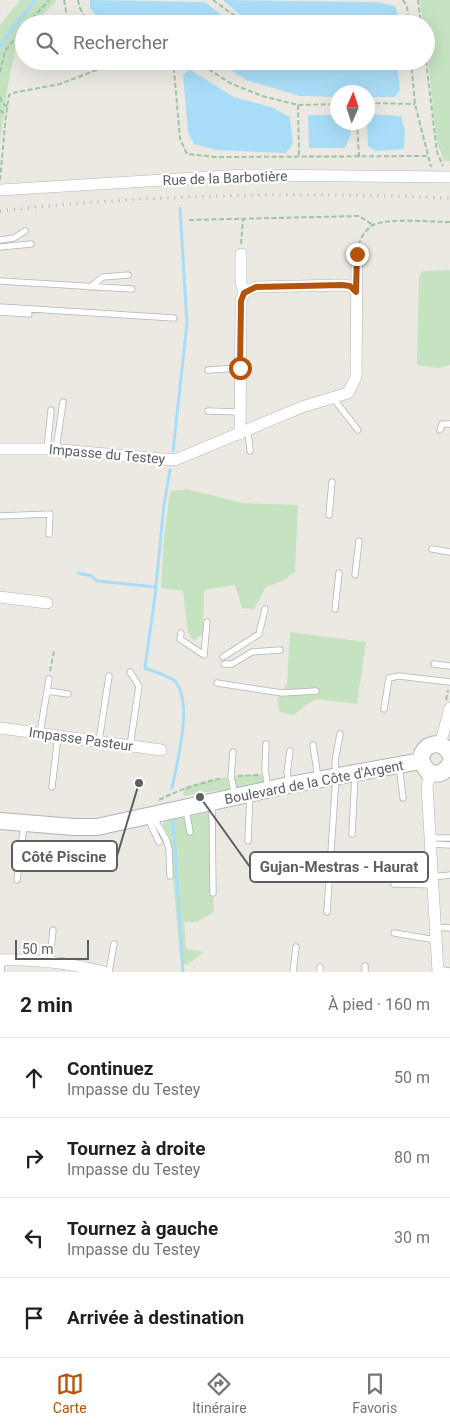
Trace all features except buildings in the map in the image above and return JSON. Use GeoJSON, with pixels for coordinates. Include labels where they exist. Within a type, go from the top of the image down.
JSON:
{"type":"FeatureCollection","features":[{"type":"Feature","properties":{"kind":"main road"},"geometry":{"type":"LineString","coordinates":[[426,767],[421,756],[426,748],[435,744],[445,749]]}},
{"type":"Feature","properties":{"kind":"main road","name":"Boulevard de la Côte d'Argent"},"geometry":{"type":"LineString","coordinates":[[0,820],[87,828],[336,776],[399,765],[426,767],[441,773],[450,764]]}},
{"type":"Feature","properties":{"kind":"street","name":"Rue de la Barbotière"},"geometry":{"type":"LineString","coordinates":[[0,190],[244,175],[450,177]]}},
{"type":"Feature","properties":{"kind":"street"},"geometry":{"type":"LineString","coordinates":[[241,254],[241,282],[244,293],[241,301],[240,412],[244,433]]}},
{"type":"Feature","properties":{"kind":"street","name":"Impasse du Testey"},"geometry":{"type":"LineString","coordinates":[[0,448],[51,449],[175,460],[244,433],[302,407],[348,393],[356,377],[357,254]]}},
{"type":"Feature","properties":{"kind":"street"},"geometry":{"type":"LineString","coordinates":[[244,293],[256,287],[342,285],[350,286],[356,292]]}},
{"type":"Feature","properties":{"kind":"street"},"geometry":{"type":"LineString","coordinates":[[0,597],[47,603]]}},
{"type":"Feature","properties":{"kind":"street"},"geometry":{"type":"LineString","coordinates":[[445,749],[450,708]]}},
{"type":"Feature","properties":{"kind":"street","name":"Impasse Pasteur"},"geometry":{"type":"LineString","coordinates":[[0,728],[161,750]]}},
{"type":"Feature","properties":{"kind":"street"},"geometry":{"type":"LineString","coordinates":[[426,767],[438,970]]}},
{"type":"Feature","properties":{"kind":"street"},"geometry":{"type":"LineString","coordinates":[[1,960],[50,962],[104,972]]}},
{"type":"Feature","properties":{"kind":"lane"},"geometry":{"type":"LineString","coordinates":[[0,240],[14,238],[25,231]]}},
{"type":"Feature","properties":{"kind":"lane"},"geometry":{"type":"LineString","coordinates":[[0,247],[31,244]]}},
{"type":"Feature","properties":{"kind":"lane"},"geometry":{"type":"LineString","coordinates":[[90,287],[103,277],[128,275]]}},
{"type":"Feature","properties":{"kind":"lane"},"geometry":{"type":"LineString","coordinates":[[0,281],[132,289]]}},
{"type":"Feature","properties":{"kind":"lane"},"geometry":{"type":"LineString","coordinates":[[0,307],[174,318]]}},
{"type":"Feature","properties":{"kind":"lane"},"geometry":{"type":"LineString","coordinates":[[0,312],[29,314]]}},
{"type":"Feature","properties":{"kind":"lane"},"geometry":{"type":"LineString","coordinates":[[208,370],[240,368]]}},
{"type":"Feature","properties":{"kind":"lane"},"geometry":{"type":"LineString","coordinates":[[333,398],[358,430]]}},
{"type":"Feature","properties":{"kind":"lane"},"geometry":{"type":"LineString","coordinates":[[51,449],[63,402]]}},
{"type":"Feature","properties":{"kind":"lane"},"geometry":{"type":"LineString","coordinates":[[51,449],[52,410]]}},
{"type":"Feature","properties":{"kind":"lane"},"geometry":{"type":"LineString","coordinates":[[208,411],[240,412]]}},
{"type":"Feature","properties":{"kind":"lane"},"geometry":{"type":"LineString","coordinates":[[440,430],[442,424],[450,424]]}},
{"type":"Feature","properties":{"kind":"lane"},"geometry":{"type":"LineString","coordinates":[[244,433],[250,451]]}},
{"type":"Feature","properties":{"kind":"lane"},"geometry":{"type":"LineString","coordinates":[[329,515],[332,482]]}},
{"type":"Feature","properties":{"kind":"lane"},"geometry":{"type":"LineString","coordinates":[[0,516],[50,514],[49,534]]}},
{"type":"Feature","properties":{"kind":"lane"},"geometry":{"type":"LineString","coordinates":[[355,575],[359,541]]}},
{"type":"Feature","properties":{"kind":"lane"},"geometry":{"type":"LineString","coordinates":[[432,549],[450,552]]}},
{"type":"Feature","properties":{"kind":"lane"},"geometry":{"type":"LineString","coordinates":[[335,608],[339,573]]}},
{"type":"Feature","properties":{"kind":"lane"},"geometry":{"type":"LineString","coordinates":[[223,657],[259,634],[265,609]]}},
{"type":"Feature","properties":{"kind":"lane"},"geometry":{"type":"LineString","coordinates":[[181,633],[180,639],[204,655],[207,622]]}},
{"type":"Feature","properties":{"kind":"lane"},"geometry":{"type":"LineString","coordinates":[[224,664],[232,664],[252,652],[280,650]]}},
{"type":"Feature","properties":{"kind":"lane"},"geometry":{"type":"LineString","coordinates":[[434,664],[450,666]]}},
{"type":"Feature","properties":{"kind":"lane"},"geometry":{"type":"LineString","coordinates":[[130,672],[138,686],[130,746]]}},
{"type":"Feature","properties":{"kind":"lane"},"geometry":{"type":"LineString","coordinates":[[100,742],[109,676]]}},
{"type":"Feature","properties":{"kind":"lane"},"geometry":{"type":"LineString","coordinates":[[384,709],[389,678],[399,676],[450,682]]}},
{"type":"Feature","properties":{"kind":"lane"},"geometry":{"type":"LineString","coordinates":[[40,733],[49,679]]}},
{"type":"Feature","properties":{"kind":"lane"},"geometry":{"type":"LineString","coordinates":[[217,683],[282,693],[316,691]]}},
{"type":"Feature","properties":{"kind":"lane"},"geometry":{"type":"LineString","coordinates":[[47,691],[68,694]]}},
{"type":"Feature","properties":{"kind":"lane"},"geometry":{"type":"LineString","coordinates":[[327,912],[336,776],[335,761],[340,734]]}},
{"type":"Feature","properties":{"kind":"lane"},"geometry":{"type":"LineString","coordinates":[[52,787],[58,736]]}},
{"type":"Feature","properties":{"kind":"lane"},"geometry":{"type":"LineString","coordinates":[[266,744],[265,770],[269,790]]}},
{"type":"Feature","properties":{"kind":"lane"},"geometry":{"type":"LineString","coordinates":[[313,746],[318,780]]}},
{"type":"Feature","properties":{"kind":"lane"},"geometry":{"type":"LineString","coordinates":[[289,785],[287,773],[290,751]]}},
{"type":"Feature","properties":{"kind":"lane"},"geometry":{"type":"LineString","coordinates":[[233,752],[231,776],[243,795],[248,841]]}},
{"type":"Feature","properties":{"kind":"lane"},"geometry":{"type":"LineString","coordinates":[[399,765],[403,798]]}},
{"type":"Feature","properties":{"kind":"lane"},"geometry":{"type":"LineString","coordinates":[[352,834],[356,773]]}},
{"type":"Feature","properties":{"kind":"lane"},"geometry":{"type":"LineString","coordinates":[[212,801],[213,893]]}},
{"type":"Feature","properties":{"kind":"lane"},"geometry":{"type":"LineString","coordinates":[[186,807],[190,832]]}},
{"type":"Feature","properties":{"kind":"lane"},"geometry":{"type":"LineString","coordinates":[[149,816],[159,842]]}},
{"type":"Feature","properties":{"kind":"lane"},"geometry":{"type":"LineString","coordinates":[[149,816],[166,839],[169,849],[170,876]]}},
{"type":"Feature","properties":{"kind":"lane"},"geometry":{"type":"LineString","coordinates":[[17,880],[24,823]]}},
{"type":"Feature","properties":{"kind":"lane"},"geometry":{"type":"LineString","coordinates":[[431,841],[450,838]]}},
{"type":"Feature","properties":{"kind":"lane"},"geometry":{"type":"LineString","coordinates":[[431,841],[450,845]]}},
{"type":"Feature","properties":{"kind":"lane"},"geometry":{"type":"LineString","coordinates":[[394,884],[433,881],[450,875]]}},
{"type":"Feature","properties":{"kind":"lane"},"geometry":{"type":"LineString","coordinates":[[436,927],[450,928]]}},
{"type":"Feature","properties":{"kind":"lane"},"geometry":{"type":"LineString","coordinates":[[50,962],[53,930]]}},
{"type":"Feature","properties":{"kind":"lane"},"geometry":{"type":"LineString","coordinates":[[394,933],[437,940]]}},
{"type":"Feature","properties":{"kind":"lane"},"geometry":{"type":"LineString","coordinates":[[109,972],[114,944]]}},
{"type":"Feature","properties":{"kind":"lane"},"geometry":{"type":"LineString","coordinates":[[293,972],[296,946]]}},
{"type":"Feature","properties":{"kind":"lane"},"geometry":{"type":"LineString","coordinates":[[1,960],[1,972]]}},
{"type":"Feature","properties":{"kind":"lane"},"geometry":{"type":"LineString","coordinates":[[438,970],[450,971]]}},
{"type":"Feature","properties":{"kind":"path"},"geometry":{"type":"LineString","coordinates":[[35,15],[49,0]]}},
{"type":"Feature","properties":{"kind":"path"},"geometry":{"type":"LineString","coordinates":[[64,0],[67,15]]}},
{"type":"Feature","properties":{"kind":"path"},"geometry":{"type":"LineString","coordinates":[[78,0],[84,15]]}},
{"type":"Feature","properties":{"kind":"path"},"geometry":{"type":"LineString","coordinates":[[213,0],[234,15]]}},
{"type":"Feature","properties":{"kind":"path"},"geometry":{"type":"LineString","coordinates":[[403,0],[408,7],[408,15]]}},
{"type":"Feature","properties":{"kind":"path"},"geometry":{"type":"LineString","coordinates":[[418,0],[420,15]]}},
{"type":"Feature","properties":{"kind":"path"},"geometry":{"type":"LineString","coordinates":[[0,72],[5,51],[15,39]]}},
{"type":"Feature","properties":{"kind":"path"},"geometry":{"type":"LineString","coordinates":[[174,70],[180,139],[186,154],[299,157],[428,156]]}},
{"type":"Feature","properties":{"kind":"path"},"geometry":{"type":"LineString","coordinates":[[210,70],[246,91],[298,104],[330,104]]}},
{"type":"Feature","properties":{"kind":"path"},"geometry":{"type":"LineString","coordinates":[[413,70],[415,104],[434,176]]}},
{"type":"Feature","properties":{"kind":"path"},"geometry":{"type":"LineString","coordinates":[[427,70],[437,152],[443,166]]}},
{"type":"Feature","properties":{"kind":"path"},"geometry":{"type":"LineString","coordinates":[[0,179],[5,114],[8,98],[12,93],[60,84],[92,71]]}},
{"type":"Feature","properties":{"kind":"path"},"geometry":{"type":"LineString","coordinates":[[0,98],[8,98]]}},
{"type":"Feature","properties":{"kind":"path"},"geometry":{"type":"LineString","coordinates":[[0,98],[7,106]]}},
{"type":"Feature","properties":{"kind":"path"},"geometry":{"type":"LineString","coordinates":[[298,104],[299,157]]}},
{"type":"Feature","properties":{"kind":"path"},"geometry":{"type":"LineString","coordinates":[[375,104],[415,104]]}},
{"type":"Feature","properties":{"kind":"path"},"geometry":{"type":"LineString","coordinates":[[0,110],[5,114]]}},
{"type":"Feature","properties":{"kind":"path"},"geometry":{"type":"LineString","coordinates":[[357,130],[359,157]]}},
{"type":"Feature","properties":{"kind":"path"},"geometry":{"type":"LineString","coordinates":[[189,220],[359,216],[373,225]]}},
{"type":"Feature","properties":{"kind":"path"},"geometry":{"type":"LineString","coordinates":[[241,254],[243,219]]}},
{"type":"Feature","properties":{"kind":"path"},"geometry":{"type":"LineString","coordinates":[[357,254],[359,241],[373,225],[386,222],[450,222]]}},
{"type":"Feature","properties":{"kind":"path"},"geometry":{"type":"LineString","coordinates":[[49,679],[54,651]]}},
{"type":"Feature","properties":{"kind":"green space"},"geometry":{"type":"Polygon","coordinates":[[[20,0],[57,0],[42,15],[15,15],[15,50],[0,142],[0,25],[20,0]]]}},
{"type":"Feature","properties":{"kind":"green space"},"geometry":{"type":"Polygon","coordinates":[[[420,0],[450,0],[450,161],[444,161],[437,142],[429,70],[435,70],[435,15],[422,15],[420,0]]]}},
{"type":"Feature","properties":{"kind":"green space"},"geometry":{"type":"Polygon","coordinates":[[[450,270],[450,365],[438,368],[417,365],[419,276],[423,271],[450,270]]]}},
{"type":"Feature","properties":{"kind":"green space"},"geometry":{"type":"Polygon","coordinates":[[[187,489],[242,503],[298,505],[295,572],[284,580],[266,587],[254,609],[242,608],[235,585],[204,590],[203,633],[194,641],[188,633],[183,591],[161,588],[164,537],[170,491],[187,489]]]}},
{"type":"Feature","properties":{"kind":"green space"},"geometry":{"type":"Polygon","coordinates":[[[290,632],[366,642],[357,704],[315,699],[293,715],[280,712],[277,700],[287,683],[290,632]]]}},
{"type":"Feature","properties":{"kind":"green space"},"geometry":{"type":"Polygon","coordinates":[[[262,774],[264,782],[262,786],[236,789],[234,776],[262,774]]]}},
{"type":"Feature","properties":{"kind":"green space"},"geometry":{"type":"Polygon","coordinates":[[[227,777],[230,791],[183,795],[184,788],[227,777]]]}},
{"type":"Feature","properties":{"kind":"green space"},"geometry":{"type":"Polygon","coordinates":[[[210,812],[214,912],[197,922],[184,922],[186,949],[204,952],[188,964],[181,965],[169,836],[163,826],[164,822],[210,812]]]}},
{"type":"Feature","properties":{"kind":"water"},"geometry":{"type":"Polygon","coordinates":[[[90,0],[205,2],[221,15],[96,15],[90,8],[90,0]]]}},
{"type":"Feature","properties":{"kind":"water"},"geometry":{"type":"Polygon","coordinates":[[[223,0],[377,2],[395,6],[398,15],[241,15],[223,0]]]}},
{"type":"Feature","properties":{"kind":"water"},"geometry":{"type":"Polygon","coordinates":[[[191,70],[234,97],[271,107],[290,117],[293,144],[286,153],[216,150],[194,144],[188,132],[183,75],[191,70]]]}},
{"type":"Feature","properties":{"kind":"water"},"geometry":{"type":"Polygon","coordinates":[[[231,70],[398,70],[400,90],[395,97],[375,97],[375,85],[330,85],[330,97],[300,96],[246,80],[231,70]]]}},
{"type":"Feature","properties":{"kind":"water"},"geometry":{"type":"Polygon","coordinates":[[[375,114],[401,116],[405,130],[404,149],[376,151],[368,146],[367,130],[375,130],[375,114]]]}},
{"type":"Feature","properties":{"kind":"water"},"geometry":{"type":"Polygon","coordinates":[[[308,115],[330,115],[330,130],[350,130],[351,134],[345,148],[309,148],[308,115]]]}},
{"type":"Feature","properties":{"kind":"waterway"},"geometry":{"type":"LineString","coordinates":[[23,15],[35,0]]}},
{"type":"Feature","properties":{"kind":"waterway"},"geometry":{"type":"LineString","coordinates":[[0,48],[15,26]]}},
{"type":"Feature","properties":{"kind":"waterway"},"geometry":{"type":"LineString","coordinates":[[173,451],[187,323],[180,208]]}},
{"type":"Feature","properties":{"kind":"waterway"},"geometry":{"type":"LineString","coordinates":[[170,470],[164,504],[155,596],[145,668],[174,680],[181,692],[184,719],[172,788]]}},
{"type":"Feature","properties":{"kind":"waterway"},"geometry":{"type":"LineString","coordinates":[[78,573],[92,576],[97,581],[156,587]]}},
{"type":"Feature","properties":{"kind":"waterway"},"geometry":{"type":"LineString","coordinates":[[173,821],[183,972]]}},
{"type":"Feature","properties":{"kind":"railway"},"geometry":{"type":"LineString","coordinates":[[0,211],[112,201],[225,196],[337,195],[450,198]]}},
{"type":"Feature","properties":{"kind":"place","name":"Côté Piscine"},"geometry":{"type":"Point","coordinates":[139,783]}},
{"type":"Feature","properties":{"kind":"place","name":"Gujan-Mestras - Haurat"},"geometry":{"type":"Point","coordinates":[200,797]}},
{"type":"Feature","properties":{"kind":"route"},"geometry":{"type":"LineString","coordinates":[[240,368],[241,301],[244,293],[256,287],[342,285],[350,286],[356,292],[357,254]]}}]}
